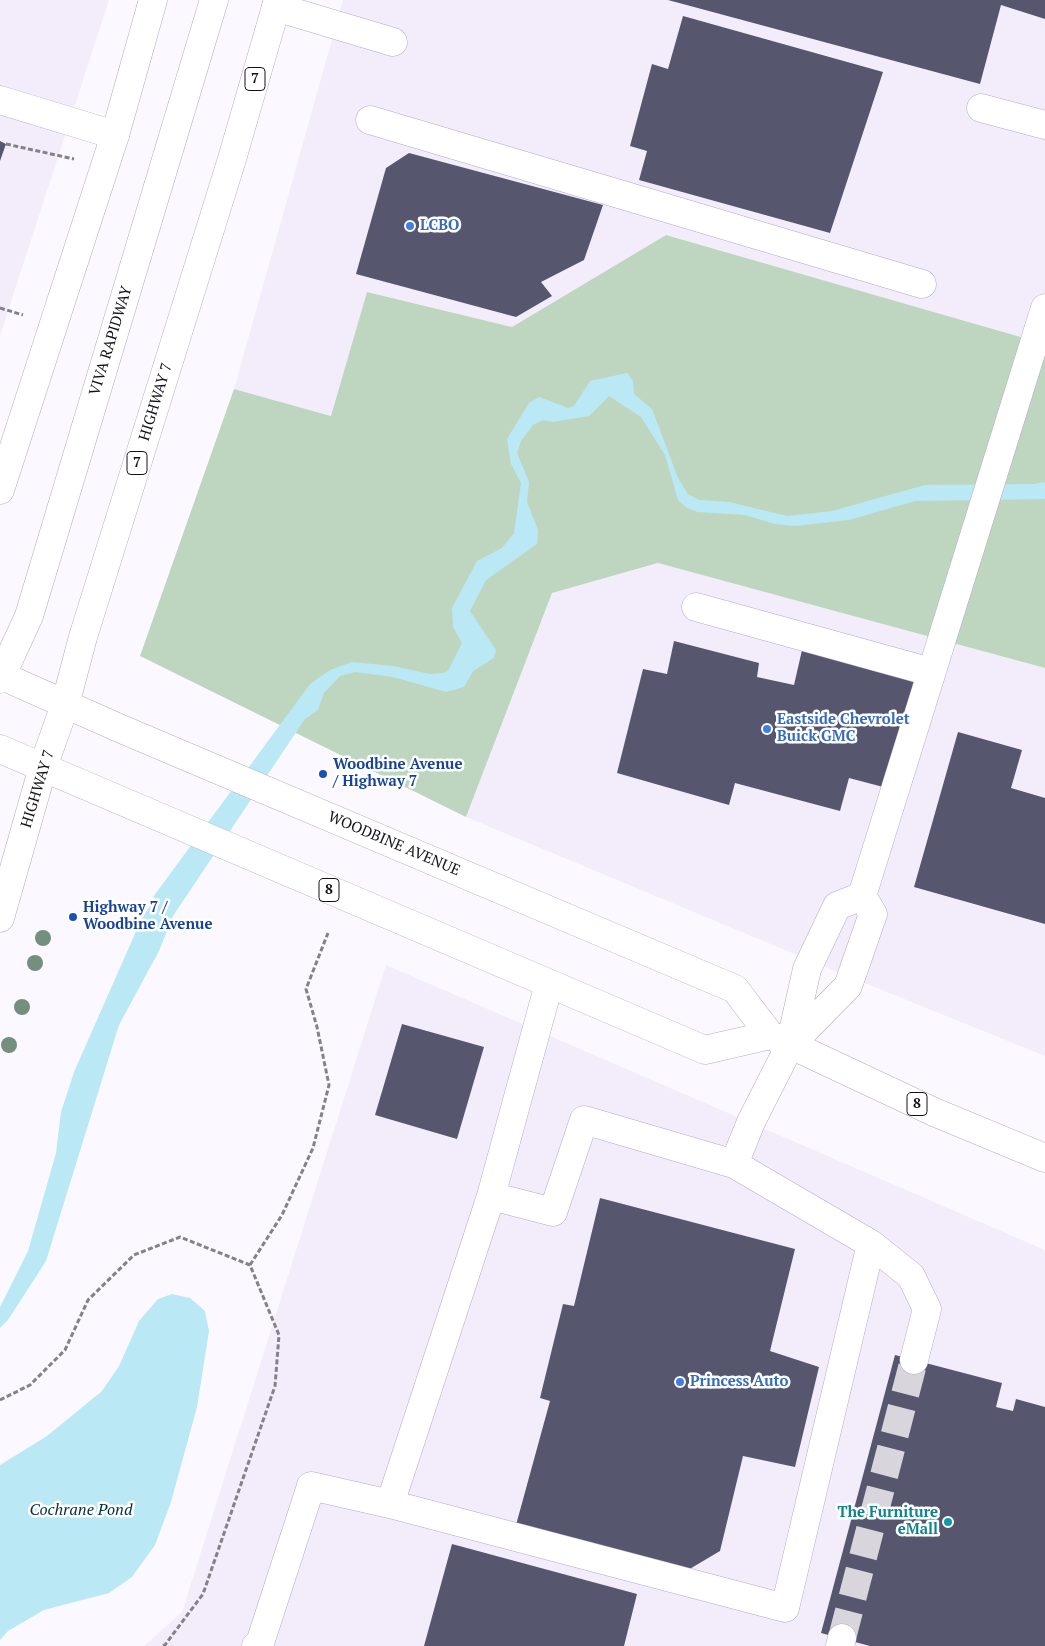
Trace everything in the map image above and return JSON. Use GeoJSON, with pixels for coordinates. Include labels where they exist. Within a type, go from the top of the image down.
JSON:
{"type":"FeatureCollection","features":[{"type":"Feature","properties":{"kind":"main road"},"geometry":{"type":"LineString","coordinates":[[0,490],[115,135],[154,0]]}},
{"type":"Feature","properties":{"kind":"main road","name":"VIVA RAPIDWAY"},"geometry":{"type":"LineString","coordinates":[[0,676],[29,616],[214,0]]}},
{"type":"Feature","properties":{"kind":"main road"},"geometry":{"type":"LineString","coordinates":[[277,4],[393,42]]}},
{"type":"Feature","properties":{"kind":"main road","name":"HIGHWAY 7"},"geometry":{"type":"LineString","coordinates":[[0,918],[43,767],[65,705],[83,637],[232,158],[277,4]]}},
{"type":"Feature","properties":{"kind":"main road"},"geometry":{"type":"LineString","coordinates":[[0,100],[115,135]]}},
{"type":"Feature","properties":{"kind":"main road"},"geometry":{"type":"LineString","coordinates":[[981,108],[1045,125]]}},
{"type":"Feature","properties":{"kind":"main road"},"geometry":{"type":"LineString","coordinates":[[370,120],[922,284]]}},
{"type":"Feature","properties":{"kind":"main road"},"geometry":{"type":"LineString","coordinates":[[780,1040],[848,986],[873,914],[862,896],[1045,308]]}},
{"type":"Feature","properties":{"kind":"main road"},"geometry":{"type":"LineString","coordinates":[[696,607],[931,672]]}},
{"type":"Feature","properties":{"kind":"main road","name":"WOODBINE AVENUE"},"geometry":{"type":"LineString","coordinates":[[0,676],[735,989],[780,1040],[934,1112],[1045,1158]]}},
{"type":"Feature","properties":{"kind":"main road","name":"8"},"geometry":{"type":"LineString","coordinates":[[0,749],[705,1050],[780,1040]]}},
{"type":"Feature","properties":{"kind":"main road"},"geometry":{"type":"LineString","coordinates":[[734,1164],[806,969],[837,906],[862,896]]}},
{"type":"Feature","properties":{"kind":"main road"},"geometry":{"type":"LineString","coordinates":[[390,1504],[491,1196],[549,984]]}},
{"type":"Feature","properties":{"kind":"main road"},"geometry":{"type":"LineString","coordinates":[[491,1196],[553,1212],[584,1120],[734,1164],[871,1244],[911,1276],[927,1309],[914,1360]]}},
{"type":"Feature","properties":{"kind":"main road"},"geometry":{"type":"LineString","coordinates":[[256,1646],[260,1643],[311,1486],[390,1504],[785,1608],[871,1244]]}},
{"type":"Feature","properties":{"kind":"path"},"geometry":{"type":"LineString","coordinates":[[6,144],[74,159]]}},
{"type":"Feature","properties":{"kind":"path"},"geometry":{"type":"LineString","coordinates":[[0,308],[23,315]]}},
{"type":"Feature","properties":{"kind":"path"},"geometry":{"type":"LineString","coordinates":[[250,1265],[282,1215],[314,1148],[329,1085],[317,1027],[306,989],[328,933]]}},
{"type":"Feature","properties":{"kind":"path"},"geometry":{"type":"LineString","coordinates":[[0,1400],[30,1385],[65,1350],[88,1300],[134,1255],[180,1237],[250,1265],[279,1335],[275,1386],[203,1594],[165,1645],[161,1646]]}},
{"type":"Feature","properties":{"kind":"shaded area"},"geometry":{"type":"Polygon","coordinates":[[[0,0],[109,0],[0,336],[0,0]]]}},
{"type":"Feature","properties":{"kind":"shaded area"},"geometry":{"type":"Polygon","coordinates":[[[343,0],[1045,0],[1045,344],[666,235],[512,327],[367,292],[332,416],[234,389],[343,0]]]}},
{"type":"Feature","properties":{"kind":"shaded area"},"geometry":{"type":"Polygon","coordinates":[[[659,563],[1045,668],[1045,1056],[852,978],[466,817],[552,593],[659,563]]]}},
{"type":"Feature","properties":{"kind":"shaded area"},"geometry":{"type":"Polygon","coordinates":[[[386,965],[1045,1250],[1045,1646],[144,1646],[182,1612],[386,965]]]}},
{"type":"Feature","properties":{"kind":"green space"},"geometry":{"type":"Polygon","coordinates":[[[666,235],[1045,344],[1045,668],[658,563],[552,593],[466,817],[140,656],[234,389],[331,416],[367,292],[512,327],[666,235]]]}},
{"type":"Feature","properties":{"kind":"water"},"geometry":{"type":"Polygon","coordinates":[[[627,373],[633,381],[634,394],[652,409],[678,478],[688,494],[699,500],[729,502],[787,516],[832,511],[925,485],[1034,484],[1045,482],[1045,499],[915,501],[849,520],[795,526],[775,524],[745,515],[698,512],[687,508],[678,500],[665,455],[641,417],[609,396],[589,416],[552,422],[543,420],[533,425],[521,441],[517,453],[529,482],[527,502],[538,530],[537,544],[486,580],[470,611],[496,650],[494,658],[473,671],[464,687],[446,692],[393,677],[355,672],[340,676],[324,693],[318,710],[305,719],[173,916],[159,951],[119,1025],[46,1261],[8,1320],[0,1328],[0,1307],[28,1251],[56,1153],[61,1112],[74,1072],[141,920],[155,898],[153,897],[310,684],[330,670],[352,662],[393,666],[430,674],[444,673],[449,669],[462,643],[453,627],[452,608],[477,561],[502,548],[514,533],[521,483],[511,464],[507,439],[529,403],[539,397],[568,408],[574,406],[590,381],[627,373]]]}},
{"type":"Feature","properties":{"kind":"water","name":"Cochrane Pond"},"geometry":{"type":"Polygon","coordinates":[[[172,1294],[190,1298],[205,1311],[209,1331],[197,1407],[171,1502],[155,1545],[132,1577],[109,1593],[44,1610],[8,1631],[0,1640],[0,1465],[47,1436],[102,1391],[119,1366],[139,1321],[158,1299],[172,1294]]]}},
{"type":"Feature","properties":{"kind":"building"},"geometry":{"type":"Polygon","coordinates":[[[668,0],[1045,0],[1045,19],[1001,5],[980,84],[668,0]]]}},
{"type":"Feature","properties":{"kind":"building"},"geometry":{"type":"Polygon","coordinates":[[[683,16],[883,72],[830,233],[639,180],[647,151],[630,146],[652,64],[668,69],[683,16]]]}},
{"type":"Feature","properties":{"kind":"building"},"geometry":{"type":"Polygon","coordinates":[[[0,141],[6,144],[0,161],[0,141]]]}},
{"type":"Feature","properties":{"kind":"building"},"geometry":{"type":"Polygon","coordinates":[[[409,153],[603,205],[584,260],[541,282],[552,296],[516,317],[356,274],[386,168],[409,153]]]}},
{"type":"Feature","properties":{"kind":"building","name":"Eastside Chevrolet Buick GMC"},"geometry":{"type":"Polygon","coordinates":[[[674,641],[759,663],[757,677],[794,685],[802,650],[919,682],[887,788],[849,778],[840,811],[735,783],[729,805],[617,773],[643,669],[667,674],[674,641]]]}},
{"type":"Feature","properties":{"kind":"building"},"geometry":{"type":"Polygon","coordinates":[[[958,732],[1022,750],[1011,788],[1045,798],[1045,924],[914,887],[958,732]]]}},
{"type":"Feature","properties":{"kind":"building"},"geometry":{"type":"Polygon","coordinates":[[[402,1024],[484,1047],[457,1139],[375,1115],[402,1024]]]}},
{"type":"Feature","properties":{"kind":"building","name":"Princess Auto"},"geometry":{"type":"Polygon","coordinates":[[[600,1198],[795,1249],[770,1351],[819,1367],[795,1467],[743,1456],[720,1551],[688,1570],[516,1525],[550,1401],[540,1398],[563,1304],[574,1306],[600,1198]]]}},
{"type":"Feature","properties":{"kind":"building","name":"The Furniture eMall"},"geometry":{"type":"Polygon","coordinates":[[[895,1355],[1002,1383],[996,1407],[1013,1411],[1016,1399],[1045,1407],[1045,1646],[870,1646],[821,1633],[895,1355]]]}},
{"type":"Feature","properties":{"kind":"building"},"geometry":{"type":"Polygon","coordinates":[[[452,1544],[637,1594],[624,1646],[424,1646],[452,1544]]]}},
{"type":"Feature","properties":{"kind":"tunnel"},"geometry":{"type":"LineString","coordinates":[[842,1638],[914,1360]]}},
{"type":"Feature","properties":{"kind":"place","name":"LCBO"},"geometry":{"type":"Point","coordinates":[410,226]}},
{"type":"Feature","properties":{"kind":"place","name":"Eastside Chevrolet Buick GMC"},"geometry":{"type":"Point","coordinates":[767,729]}},
{"type":"Feature","properties":{"kind":"place","name":"Woodbine Avenue / Highway 7"},"geometry":{"type":"Point","coordinates":[323,774]}},
{"type":"Feature","properties":{"kind":"place","name":"Highway 7 / Woodbine Avenue"},"geometry":{"type":"Point","coordinates":[73,917]}},
{"type":"Feature","properties":{"kind":"place","name":"Princess Auto"},"geometry":{"type":"Point","coordinates":[680,1382]}},
{"type":"Feature","properties":{"kind":"place","name":"The Furniture eMall"},"geometry":{"type":"Point","coordinates":[948,1522]}}]}
